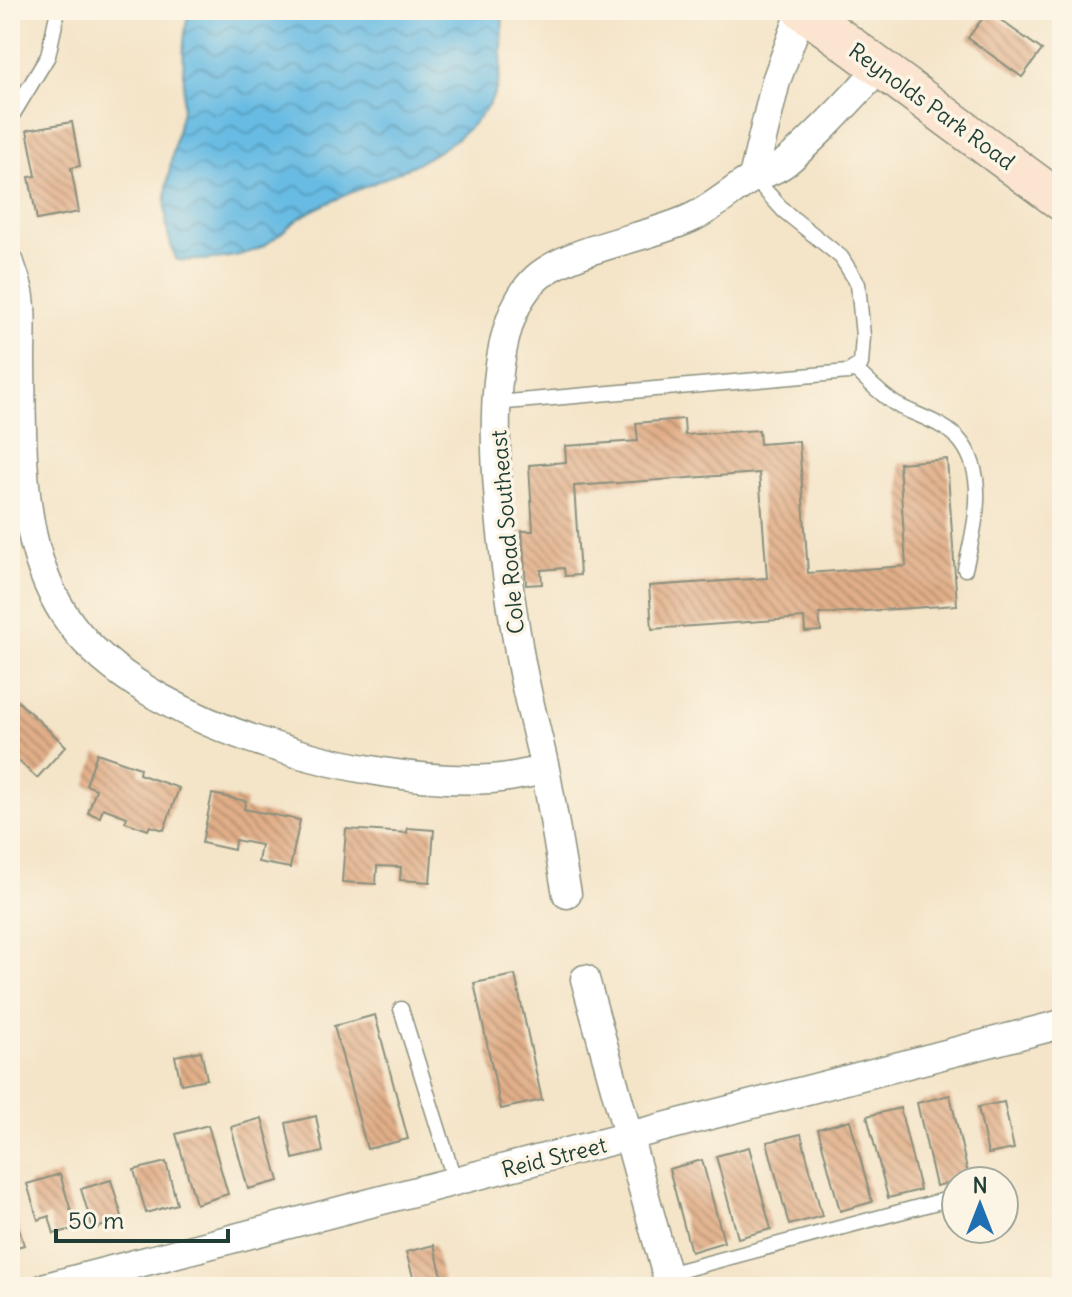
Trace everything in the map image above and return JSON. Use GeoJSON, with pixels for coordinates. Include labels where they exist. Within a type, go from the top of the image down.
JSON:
{"type":"FeatureCollection","features":[{"type":"Feature","properties":{"kind":"main road","name":"Reynolds Park Road"},"geometry":{"type":"LineString","coordinates":[[802,10],[1062,202]]}},
{"type":"Feature","properties":{"kind":"street"},"geometry":{"type":"LineString","coordinates":[[753,177],[776,81],[802,10]]}},
{"type":"Feature","properties":{"kind":"street","name":"Cole Road Southeast"},"geometry":{"type":"LineString","coordinates":[[567,894],[545,770],[518,647],[501,522],[496,403],[508,332],[518,303],[528,286],[543,273],[573,259],[693,217],[753,177],[784,164],[880,68]]}},
{"type":"Feature","properties":{"kind":"street"},"geometry":{"type":"LineString","coordinates":[[10,263],[20,297],[23,456],[29,518],[36,549],[46,580],[60,608],[78,633],[100,655],[134,681],[179,708],[217,725],[348,766],[399,775],[452,779],[493,779],[545,770]]}},
{"type":"Feature","properties":{"kind":"street"},"geometry":{"type":"LineString","coordinates":[[585,979],[668,1280]]}},
{"type":"Feature","properties":{"kind":"street","name":"Reid Street"},"geometry":{"type":"LineString","coordinates":[[46,1287],[1062,1024]]}},
{"type":"Feature","properties":{"kind":"lane"},"geometry":{"type":"LineString","coordinates":[[10,119],[48,56],[58,10]]}},
{"type":"Feature","properties":{"kind":"lane"},"geometry":{"type":"LineString","coordinates":[[496,403],[848,372],[861,364],[863,336],[858,284],[841,257],[784,211],[753,177]]}},
{"type":"Feature","properties":{"kind":"lane"},"geometry":{"type":"LineString","coordinates":[[854,368],[894,403],[941,427],[960,441],[972,465],[978,512],[965,569]]}},
{"type":"Feature","properties":{"kind":"lane"},"geometry":{"type":"LineString","coordinates":[[401,1009],[455,1182]]}},
{"type":"Feature","properties":{"kind":"lane"},"geometry":{"type":"LineString","coordinates":[[668,1280],[940,1202]]}},
{"type":"Feature","properties":{"kind":"water"},"geometry":{"type":"Polygon","coordinates":[[[189,10],[503,10],[498,84],[488,106],[471,126],[428,157],[306,214],[258,249],[223,258],[177,260],[166,224],[166,205],[183,100],[184,41],[189,10]]]}},
{"type":"Feature","properties":{"kind":"building"},"geometry":{"type":"Polygon","coordinates":[[[988,11],[1042,50],[1022,77],[968,38],[988,11]]]}},
{"type":"Feature","properties":{"kind":"building"},"geometry":{"type":"Polygon","coordinates":[[[72,122],[80,166],[71,168],[79,212],[37,220],[29,177],[36,176],[27,130],[72,122]]]}},
{"type":"Feature","properties":{"kind":"building"},"geometry":{"type":"Polygon","coordinates":[[[684,419],[685,435],[759,430],[760,444],[799,441],[808,573],[906,566],[899,463],[947,459],[957,605],[819,614],[821,631],[805,632],[804,618],[652,629],[649,586],[767,578],[759,473],[574,486],[580,575],[565,576],[564,568],[541,570],[542,584],[526,585],[522,531],[533,531],[529,465],[566,462],[565,446],[638,441],[636,423],[684,419]]]}},
{"type":"Feature","properties":{"kind":"building"},"geometry":{"type":"Polygon","coordinates":[[[10,694],[66,746],[37,778],[10,753],[10,694]]]}},
{"type":"Feature","properties":{"kind":"building"},"geometry":{"type":"Polygon","coordinates":[[[97,753],[140,768],[139,774],[179,788],[164,830],[150,826],[148,830],[125,822],[127,817],[103,808],[100,817],[88,813],[96,789],[86,785],[97,753]]]}},
{"type":"Feature","properties":{"kind":"building"},"geometry":{"type":"Polygon","coordinates":[[[212,794],[246,801],[244,809],[300,820],[290,868],[258,862],[261,845],[235,840],[234,850],[202,843],[212,794]]]}},
{"type":"Feature","properties":{"kind":"building"},"geometry":{"type":"Polygon","coordinates":[[[407,828],[434,830],[430,882],[400,880],[401,867],[377,866],[376,884],[342,882],[346,829],[407,833],[407,828]]]}},
{"type":"Feature","properties":{"kind":"building"},"geometry":{"type":"Polygon","coordinates":[[[515,975],[542,1100],[501,1109],[474,983],[515,975]]]}},
{"type":"Feature","properties":{"kind":"building"},"geometry":{"type":"Polygon","coordinates":[[[375,1015],[408,1139],[367,1149],[334,1026],[375,1015]]]}},
{"type":"Feature","properties":{"kind":"building"},"geometry":{"type":"Polygon","coordinates":[[[201,1051],[207,1079],[181,1084],[175,1056],[201,1051]]]}},
{"type":"Feature","properties":{"kind":"building"},"geometry":{"type":"Polygon","coordinates":[[[950,1095],[966,1165],[940,1165],[940,1185],[936,1186],[917,1103],[950,1095]]]}},
{"type":"Feature","properties":{"kind":"building"},"geometry":{"type":"Polygon","coordinates":[[[1004,1102],[1014,1149],[988,1154],[978,1107],[1004,1102]]]}},
{"type":"Feature","properties":{"kind":"building"},"geometry":{"type":"Polygon","coordinates":[[[900,1108],[920,1190],[888,1198],[867,1116],[900,1108]]]}},
{"type":"Feature","properties":{"kind":"building"},"geometry":{"type":"Polygon","coordinates":[[[316,1116],[323,1152],[293,1159],[286,1123],[316,1116]]]}},
{"type":"Feature","properties":{"kind":"building"},"geometry":{"type":"Polygon","coordinates":[[[262,1118],[279,1181],[248,1189],[231,1127],[262,1118]]]}},
{"type":"Feature","properties":{"kind":"building"},"geometry":{"type":"Polygon","coordinates":[[[850,1120],[872,1202],[840,1211],[818,1129],[850,1120]]]}},
{"type":"Feature","properties":{"kind":"building"},"geometry":{"type":"Polygon","coordinates":[[[208,1125],[228,1194],[196,1204],[176,1134],[208,1125]]]}},
{"type":"Feature","properties":{"kind":"building"},"geometry":{"type":"Polygon","coordinates":[[[801,1134],[822,1216],[789,1225],[767,1142],[801,1134]]]}},
{"type":"Feature","properties":{"kind":"building"},"geometry":{"type":"Polygon","coordinates":[[[749,1147],[771,1229],[738,1238],[716,1156],[749,1147]]]}},
{"type":"Feature","properties":{"kind":"building"},"geometry":{"type":"Polygon","coordinates":[[[702,1160],[724,1242],[691,1252],[669,1169],[702,1160]]]}},
{"type":"Feature","properties":{"kind":"building"},"geometry":{"type":"Polygon","coordinates":[[[166,1162],[177,1204],[146,1213],[134,1170],[166,1162]]]}},
{"type":"Feature","properties":{"kind":"building"},"geometry":{"type":"Polygon","coordinates":[[[60,1174],[76,1228],[54,1234],[49,1216],[38,1220],[27,1184],[60,1174]]]}},
{"type":"Feature","properties":{"kind":"building"},"geometry":{"type":"Polygon","coordinates":[[[111,1180],[123,1220],[93,1229],[81,1189],[111,1180]]]}},
{"type":"Feature","properties":{"kind":"building"},"geometry":{"type":"Polygon","coordinates":[[[10,1200],[24,1245],[10,1249],[10,1200]]]}},
{"type":"Feature","properties":{"kind":"building"},"geometry":{"type":"Polygon","coordinates":[[[434,1245],[443,1280],[416,1287],[406,1252],[434,1245]]]}}]}
